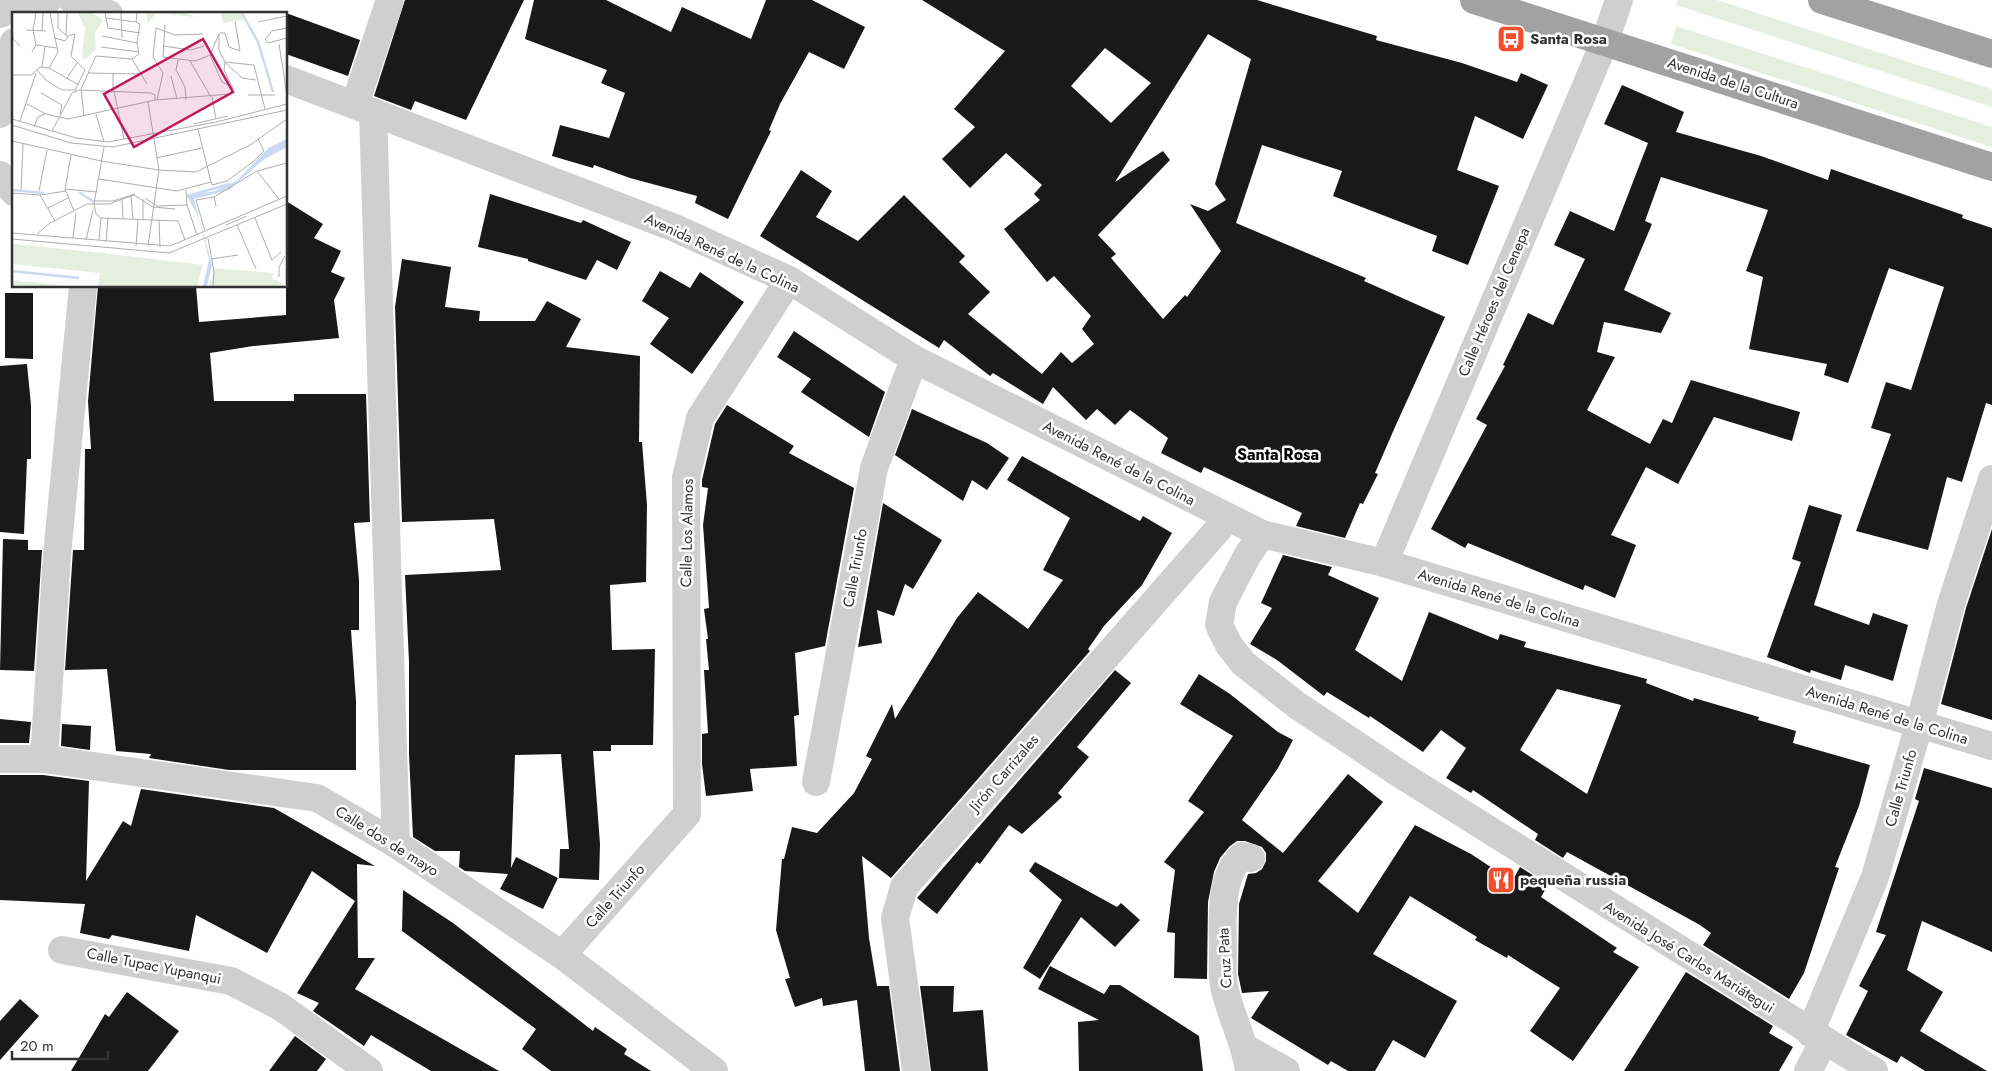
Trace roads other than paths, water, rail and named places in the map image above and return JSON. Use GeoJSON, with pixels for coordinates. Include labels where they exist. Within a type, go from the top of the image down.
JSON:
{"type":"FeatureCollection","features":[{"type":"Feature","properties":{"kind":"highway","name":"Avenida de la Cultura"},"geometry":{"type":"LineString","coordinates":[[1474,0],[1992,167]]}},
{"type":"Feature","properties":{"kind":"highway"},"geometry":{"type":"LineString","coordinates":[[1822,0],[1992,54]]}},
{"type":"Feature","properties":{"kind":"street"},"geometry":{"type":"LineString","coordinates":[[13,11],[48,0]]}},
{"type":"Feature","properties":{"kind":"street"},"geometry":{"type":"LineString","coordinates":[[72,0],[104,12]]}},
{"type":"Feature","properties":{"kind":"street"},"geometry":{"type":"LineString","coordinates":[[390,0],[364,108],[396,844]]}},
{"type":"Feature","properties":{"kind":"street","name":"Calle Héroes del Cenepa"},"geometry":{"type":"LineString","coordinates":[[1384,563],[1605,41],[1619,0]]}},
{"type":"Feature","properties":{"kind":"street"},"geometry":{"type":"LineString","coordinates":[[0,114],[12,52]]}},
{"type":"Feature","properties":{"kind":"street","name":"Avenida René de la Colina"},"geometry":{"type":"LineString","coordinates":[[288,80],[675,228],[789,280],[914,359],[1262,534],[1384,563],[1992,746]]}},
{"type":"Feature","properties":{"kind":"street"},"geometry":{"type":"LineString","coordinates":[[0,175],[12,192]]}},
{"type":"Feature","properties":{"kind":"street","name":"Calle Los Alamos"},"geometry":{"type":"LineString","coordinates":[[687,814],[686,478],[700,418],[789,280]]}},
{"type":"Feature","properties":{"kind":"street"},"geometry":{"type":"LineString","coordinates":[[44,759],[57,555],[83,288]]}},
{"type":"Feature","properties":{"kind":"street","name":"Calle Triunfo"},"geometry":{"type":"LineString","coordinates":[[816,782],[874,468],[914,359]]}},
{"type":"Feature","properties":{"kind":"street","name":"Calle Triunfo"},"geometry":{"type":"LineString","coordinates":[[1808,1071],[1817,1037],[1875,877],[1920,725],[1951,604],[1992,480]]}},
{"type":"Feature","properties":{"kind":"street","name":"Jirón Carrizales"},"geometry":{"type":"LineString","coordinates":[[916,1071],[895,918],[904,887],[1228,518]]}},
{"type":"Feature","properties":{"kind":"street","name":"Avenida José Carlos Mariátegui"},"geometry":{"type":"LineString","coordinates":[[1262,534],[1246,556],[1222,602],[1219,625],[1228,645],[1243,663],[1298,706],[1356,742],[1408,780],[1874,1071]]}},
{"type":"Feature","properties":{"kind":"street","name":"Calle dos de mayo"},"geometry":{"type":"LineString","coordinates":[[0,759],[44,759],[317,798],[396,844],[562,955],[714,1071]]}},
{"type":"Feature","properties":{"kind":"street","name":"Calle Triunfo"},"geometry":{"type":"LineString","coordinates":[[562,955],[687,814]]}},
{"type":"Feature","properties":{"kind":"street","name":"Cruz Pata"},"geometry":{"type":"LineString","coordinates":[[1246,1059],[1223,985],[1223,906],[1227,883],[1238,860],[1242,856],[1252,858]]}},
{"type":"Feature","properties":{"kind":"street","name":"Calle Tupac Yupanqui"},"geometry":{"type":"LineString","coordinates":[[62,950],[231,981],[281,1007],[369,1071]]}},
{"type":"Feature","properties":{"kind":"street"},"geometry":{"type":"LineString","coordinates":[[1246,1059],[1286,1071]]}},
{"type":"Feature","properties":{"kind":"place","name":"Santa Rosa"},"geometry":{"type":"Point","coordinates":[1511,39]}},
{"type":"Feature","properties":{"kind":"place","name":"pequeña russia"},"geometry":{"type":"Point","coordinates":[1501,880]}},
{"type":"Feature","properties":{"kind":"district","name":"Santa Rosa"},"geometry":{"type":"Point","coordinates":[1278,454]}}]}
